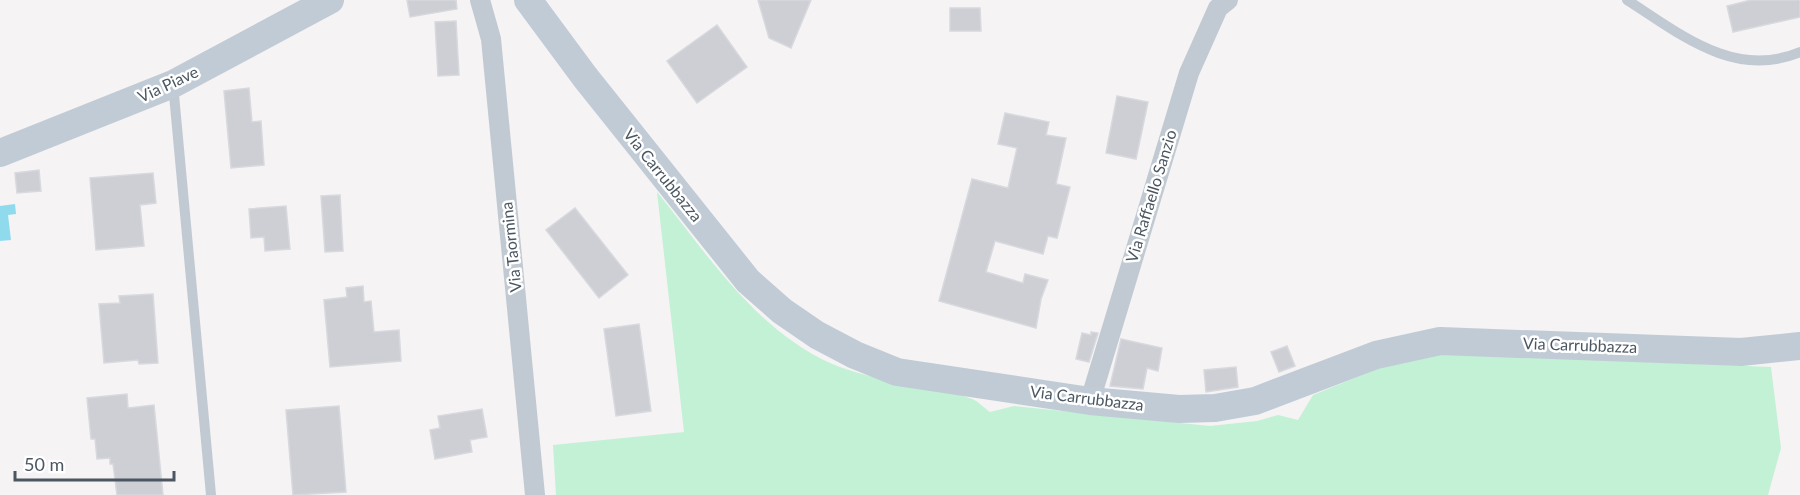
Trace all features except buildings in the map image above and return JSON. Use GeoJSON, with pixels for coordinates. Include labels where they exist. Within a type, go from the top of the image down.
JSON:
{"type":"FeatureCollection","features":[{"type":"Feature","properties":{"kind":"main road","name":"Via Piave"},"geometry":{"type":"LineString","coordinates":[[0,153],[173,84],[330,0]]}},
{"type":"Feature","properties":{"kind":"main road","name":"Via Carrubbazza"},"geometry":{"type":"LineString","coordinates":[[528,0],[585,77],[748,281],[782,310],[817,335],[855,355],[897,372],[1090,400],[1179,409],[1215,408],[1255,401],[1376,355],[1440,340],[1741,352],[1800,346]]}},
{"type":"Feature","properties":{"kind":"street","name":"Via Taormina"},"geometry":{"type":"LineString","coordinates":[[480,0],[490,39],[536,495]]}},
{"type":"Feature","properties":{"kind":"street","name":"Via Raffaello Sanzio"},"geometry":{"type":"LineString","coordinates":[[1090,400],[1189,73],[1218,8],[1228,0]]}},
{"type":"Feature","properties":{"kind":"lane"},"geometry":{"type":"LineString","coordinates":[[1627,0],[1712,53],[1770,60],[1800,52]]}},
{"type":"Feature","properties":{"kind":"lane"},"geometry":{"type":"LineString","coordinates":[[173,84],[211,495]]}},
{"type":"Feature","properties":{"kind":"green space"},"geometry":{"type":"Polygon","coordinates":[[[657,192],[734,288],[778,330],[803,348],[847,370],[955,393],[972,399],[990,412],[1014,406],[1210,426],[1257,421],[1278,415],[1298,420],[1313,395],[1404,358],[1450,354],[1771,367],[1781,448],[1768,495],[556,495],[553,445],[684,432],[657,192]]]}},
{"type":"Feature","properties":{"kind":"water"},"geometry":{"type":"Polygon","coordinates":[[[15,204],[16,214],[8,215],[11,240],[0,241],[0,206],[15,204]]]}}]}
